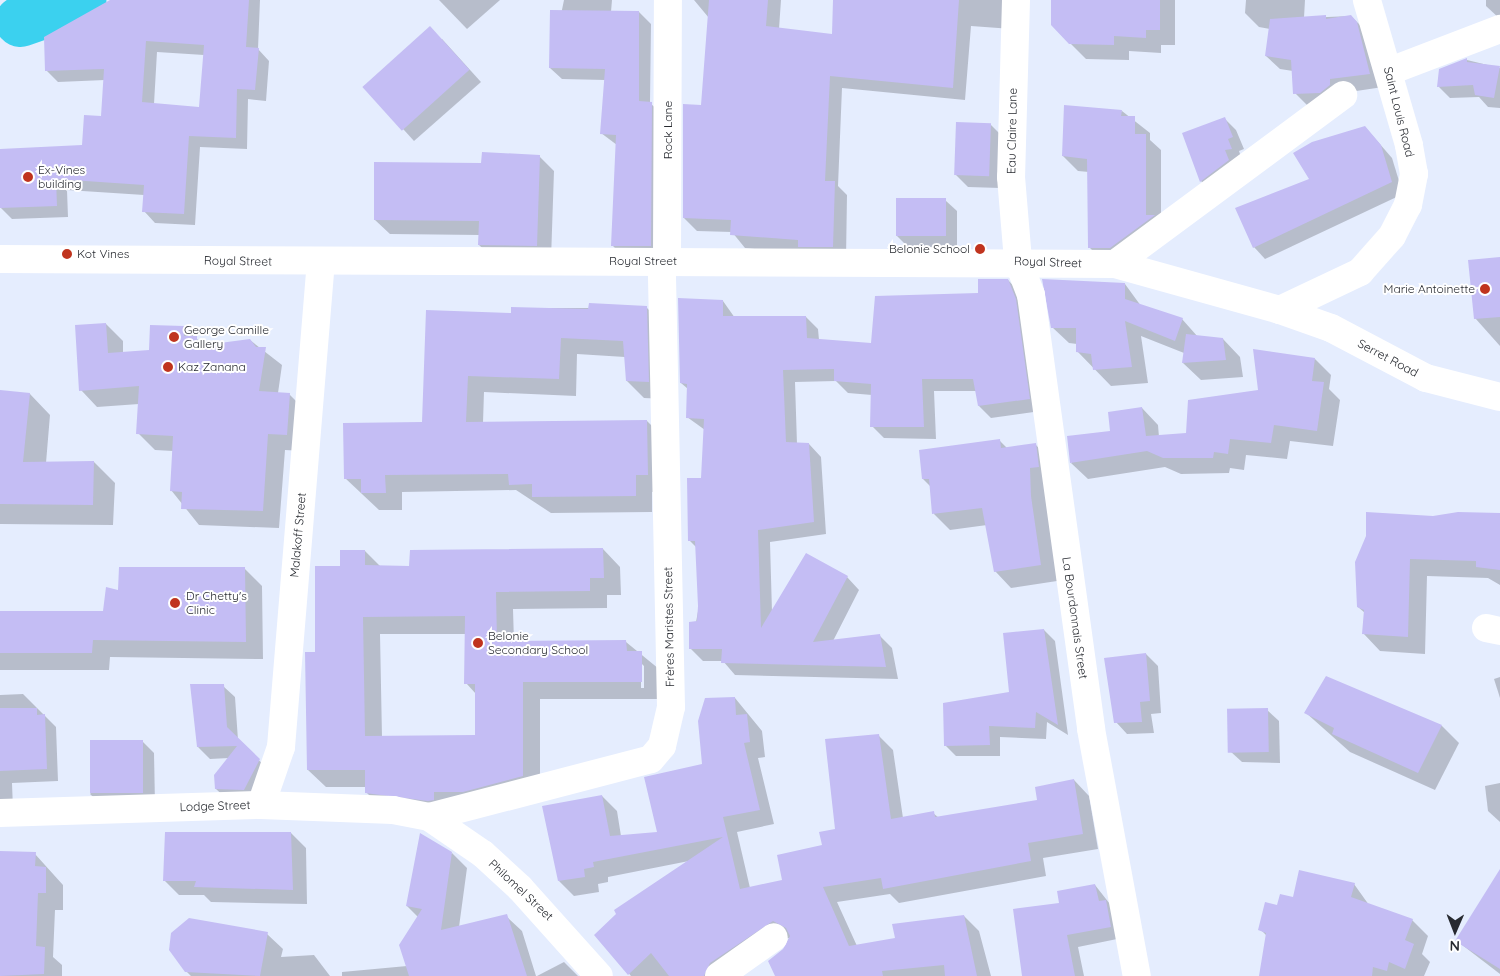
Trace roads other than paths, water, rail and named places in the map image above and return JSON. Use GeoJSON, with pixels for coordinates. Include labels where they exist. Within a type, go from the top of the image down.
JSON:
{"type":"FeatureCollection","features":[{"type":"Feature","properties":{"kind":"street","name":"Rock Lane"},"geometry":{"type":"LineString","coordinates":[[664,260],[668,0]]}},
{"type":"Feature","properties":{"kind":"street","name":"Eau Claire Lane"},"geometry":{"type":"LineString","coordinates":[[1016,0],[1011,177],[1018,261]]}},
{"type":"Feature","properties":{"kind":"street","name":"Saint Louis Road"},"geometry":{"type":"LineString","coordinates":[[1280,310],[1360,272],[1392,236],[1408,205],[1414,174],[1390,71],[1366,0]]}},
{"type":"Feature","properties":{"kind":"street"},"geometry":{"type":"LineString","coordinates":[[1390,71],[1480,33],[1500,29]]}},
{"type":"Feature","properties":{"kind":"street"},"geometry":{"type":"LineString","coordinates":[[1115,264],[1343,95]]}},
{"type":"Feature","properties":{"kind":"street","name":"Royal Street"},"geometry":{"type":"LineString","coordinates":[[0,259],[321,262],[664,260],[1018,261],[1115,264],[1280,310]]}},
{"type":"Feature","properties":{"kind":"street","name":"Frères Maristes Street"},"geometry":{"type":"LineString","coordinates":[[429,817],[638,765],[662,746],[671,707],[664,260]]}},
{"type":"Feature","properties":{"kind":"street","name":"La Bourdonnais Street"},"geometry":{"type":"LineString","coordinates":[[1018,261],[1031,294],[1091,729],[1137,976]]}},
{"type":"Feature","properties":{"kind":"street","name":"Malakoff Street"},"geometry":{"type":"LineString","coordinates":[[261,805],[281,747],[321,262]]}},
{"type":"Feature","properties":{"kind":"street","name":"Serret Road"},"geometry":{"type":"LineString","coordinates":[[1280,310],[1332,328],[1426,378],[1500,397]]}},
{"type":"Feature","properties":{"kind":"street","name":"Lodge Street"},"geometry":{"type":"LineString","coordinates":[[0,813],[261,805],[393,810],[429,817]]}},
{"type":"Feature","properties":{"kind":"street","name":"Philomel Street"},"geometry":{"type":"LineString","coordinates":[[429,817],[483,854],[520,888],[599,976]]}},
{"type":"Feature","properties":{"kind":"street"},"geometry":{"type":"LineString","coordinates":[[719,976],[774,937]]}},
{"type":"Feature","properties":{"kind":"waterway"},"geometry":{"type":"LineString","coordinates":[[20,21],[80,0]]}},
{"type":"Feature","properties":{"kind":"place","name":"Ex-Vines building"},"geometry":{"type":"Point","coordinates":[28,177]}},
{"type":"Feature","properties":{"kind":"place","name":"Belonie School"},"geometry":{"type":"Point","coordinates":[980,249]}},
{"type":"Feature","properties":{"kind":"place","name":"Kot Vines"},"geometry":{"type":"Point","coordinates":[67,254]}},
{"type":"Feature","properties":{"kind":"place","name":"Marie Antoinette"},"geometry":{"type":"Point","coordinates":[1485,289]}},
{"type":"Feature","properties":{"kind":"place","name":"George Camille Gallery"},"geometry":{"type":"Point","coordinates":[174,337]}},
{"type":"Feature","properties":{"kind":"place","name":"Kaz Zanana"},"geometry":{"type":"Point","coordinates":[168,367]}},
{"type":"Feature","properties":{"kind":"place","name":"Dr Chetty's Clinic"},"geometry":{"type":"Point","coordinates":[175,603]}},
{"type":"Feature","properties":{"kind":"place","name":"Belonie Secondary School"},"geometry":{"type":"Point","coordinates":[478,643]}}]}
